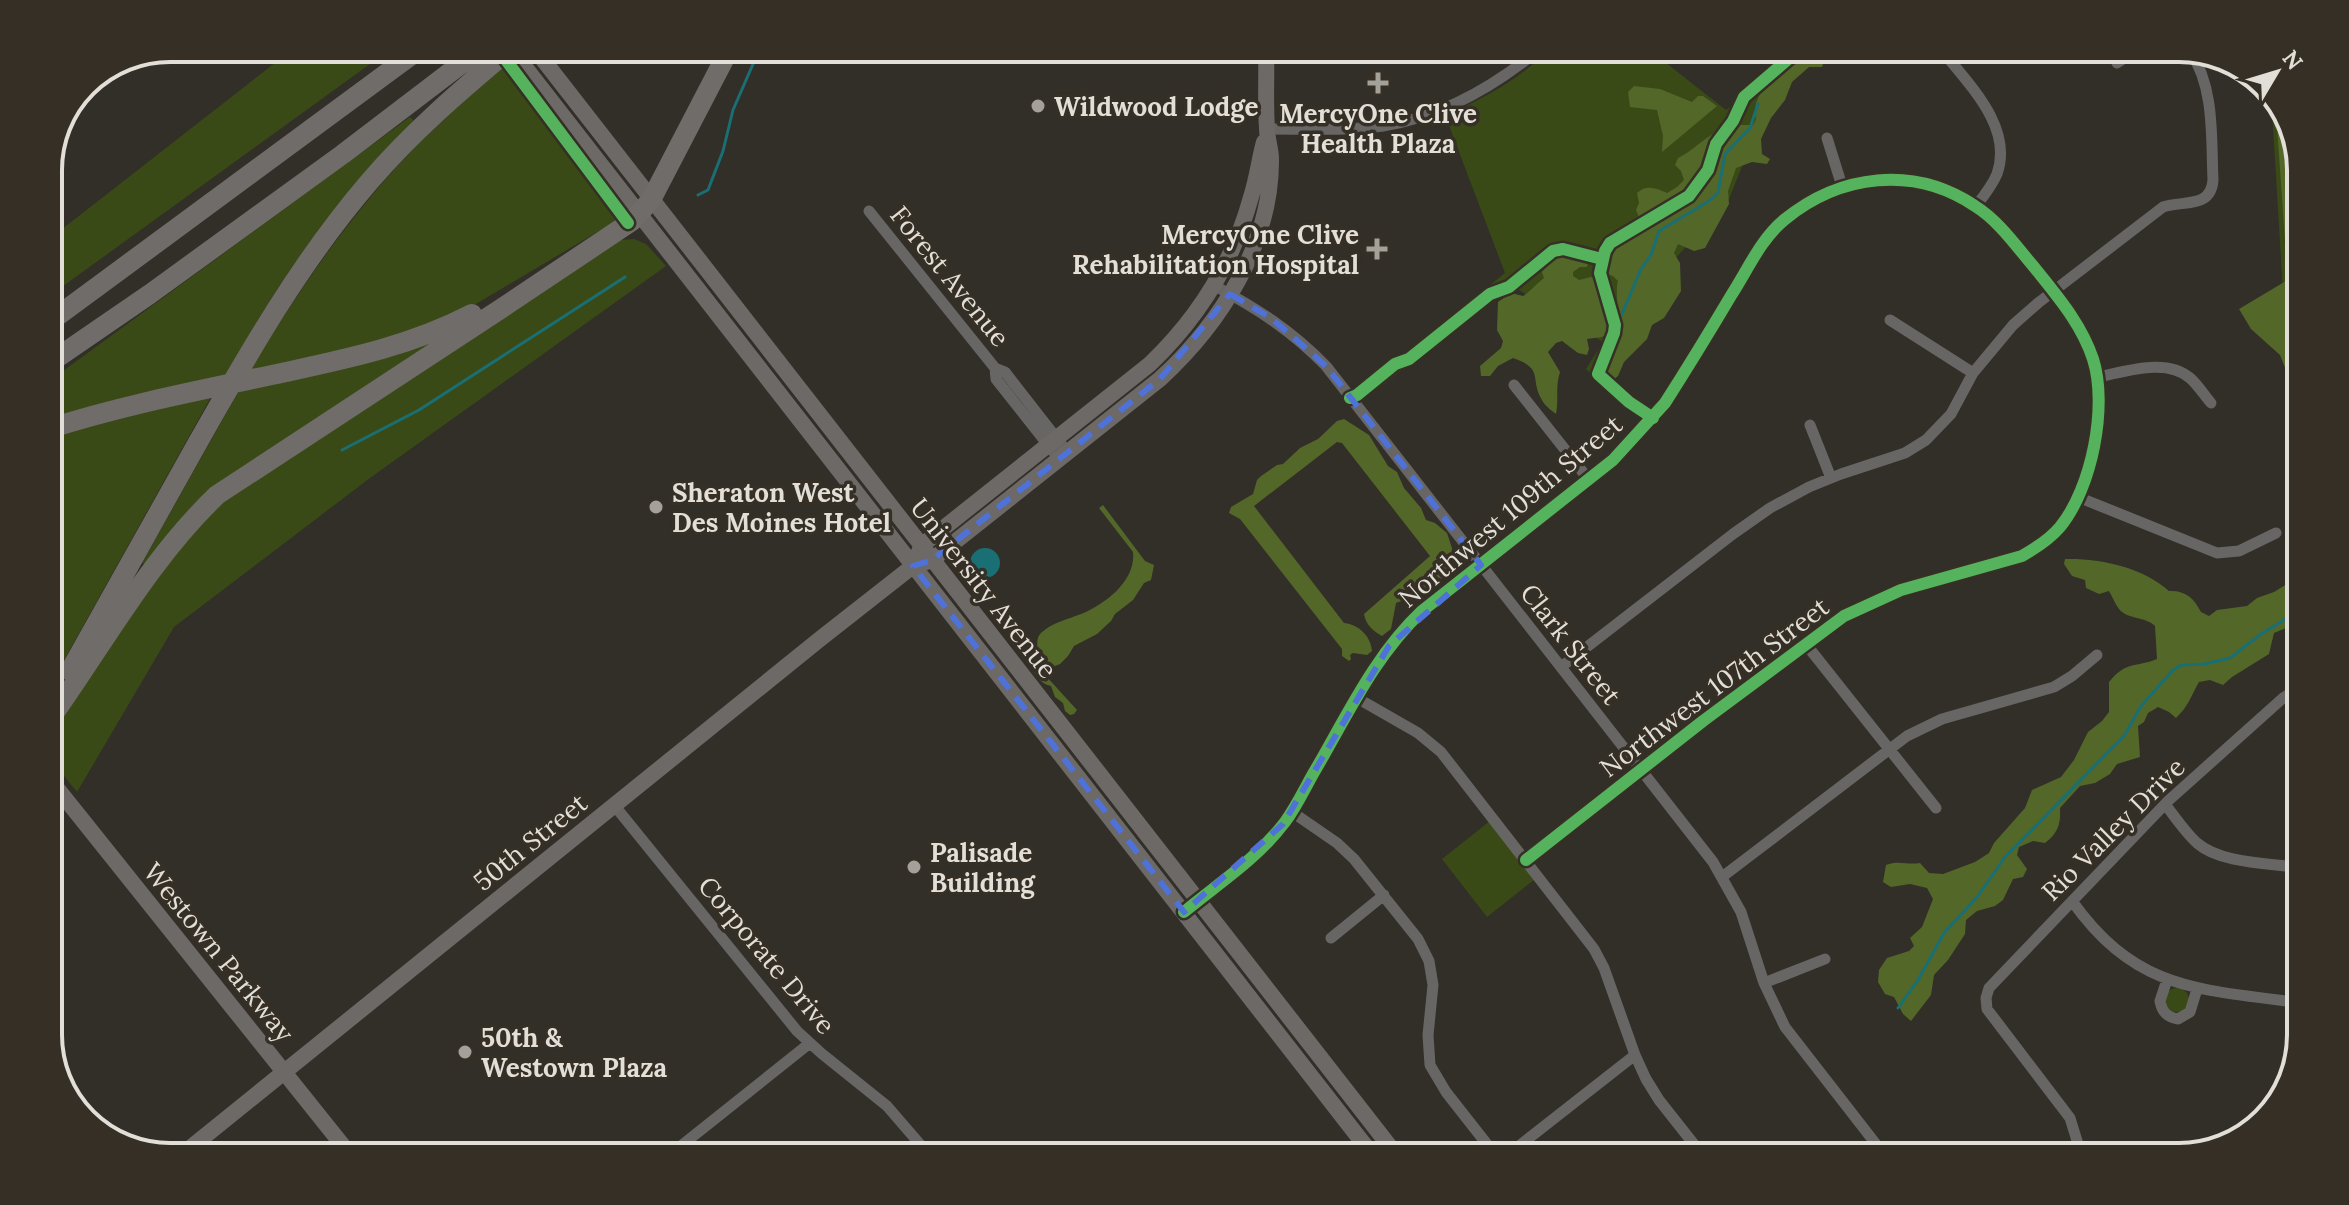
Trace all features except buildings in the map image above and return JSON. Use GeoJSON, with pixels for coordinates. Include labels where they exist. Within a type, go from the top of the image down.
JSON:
{"type":"FeatureCollection","features":[{"type":"Feature","properties":{"kind":"highway"},"geometry":{"type":"LineString","coordinates":[[62,313],[402,62]]}},
{"type":"Feature","properties":{"kind":"highway"},"geometry":{"type":"LineString","coordinates":[[62,354],[343,154],[464,62]]}},
{"type":"Feature","properties":{"kind":"highway"},"geometry":{"type":"LineString","coordinates":[[62,684],[279,302],[341,216],[397,151],[494,62]]}},
{"type":"Feature","properties":{"kind":"highway"},"geometry":{"type":"LineString","coordinates":[[62,425],[174,396],[364,356],[408,343],[451,325],[576,256],[632,221],[645,207],[723,62]]}},
{"type":"Feature","properties":{"kind":"highway"},"geometry":{"type":"LineString","coordinates":[[62,702],[167,548],[190,520],[217,495],[576,256]]}},
{"type":"Feature","properties":{"kind":"highway"},"geometry":{"type":"LineString","coordinates":[[62,308],[100,285]]}},
{"type":"Feature","properties":{"kind":"main road","name":"University Avenue"},"geometry":{"type":"LineString","coordinates":[[521,62],[645,207],[921,546],[1387,1143]]}},
{"type":"Feature","properties":{"kind":"main road","name":"University Avenue"},"geometry":{"type":"LineString","coordinates":[[544,62],[645,207],[913,566],[1363,1143]]}},
{"type":"Feature","properties":{"kind":"main road"},"geometry":{"type":"LineString","coordinates":[[913,566],[932,560],[1064,456],[1179,362],[1208,328],[1246,263],[1265,206],[1271,158],[1267,129],[1266,62]]}},
{"type":"Feature","properties":{"kind":"main road"},"geometry":{"type":"LineString","coordinates":[[913,566],[921,546],[1150,364],[1195,316],[1215,286],[1241,229],[1267,129]]}},
{"type":"Feature","properties":{"kind":"main road","name":"50th Street"},"geometry":{"type":"LineString","coordinates":[[196,1143],[913,566]]}},
{"type":"Feature","properties":{"kind":"main road","name":"Westown Parkway"},"geometry":{"type":"LineString","coordinates":[[62,794],[341,1143]]}},
{"type":"Feature","properties":{"kind":"street"},"geometry":{"type":"LineString","coordinates":[[1267,129],[1351,128],[1407,121],[1456,104],[1485,89],[1522,62]]}},
{"type":"Feature","properties":{"kind":"street"},"geometry":{"type":"LineString","coordinates":[[1951,62],[1987,109],[1999,134],[2001,155],[1996,175],[1976,206]]}},
{"type":"Feature","properties":{"kind":"street"},"geometry":{"type":"LineString","coordinates":[[1561,667],[1770,508],[1831,478],[1905,453],[1926,440],[1951,414],[1973,373],[2013,325],[2151,215],[2172,203],[2202,201],[2208,196],[2213,189],[2208,90],[2199,64]]}},
{"type":"Feature","properties":{"kind":"street"},"geometry":{"type":"LineString","coordinates":[[1827,138],[1842,186]]}},
{"type":"Feature","properties":{"kind":"street","name":"Northwest 109th Street"},"geometry":{"type":"LineString","coordinates":[[1184,912],[1248,862],[1292,812],[1357,698],[1389,646],[1405,628],[1613,460],[1665,403],[1757,252],[1772,231],[1802,206],[1842,186],[1889,179],[1920,182],[1950,192],[1976,206],[2012,240],[2053,291]]}},
{"type":"Feature","properties":{"kind":"street","name":"Forest Avenue"},"geometry":{"type":"LineString","coordinates":[[869,211],[995,368],[1005,372],[1064,456]]}},
{"type":"Feature","properties":{"kind":"street","name":"Clark Street"},"geometry":{"type":"LineString","coordinates":[[1215,286],[1271,318],[1326,366],[1641,770],[1722,877],[1741,912],[1764,983],[1785,1027],[1875,1143]]}},
{"type":"Feature","properties":{"kind":"street","name":"Northwest 107th Street"},"geometry":{"type":"LineString","coordinates":[[1526,860],[1844,616],[1901,590],[2022,556],[2054,533],[2078,497],[2092,453],[2099,399],[2093,359],[2080,328],[2053,291]]}},
{"type":"Feature","properties":{"kind":"street"},"geometry":{"type":"LineString","coordinates":[[1890,320],[1973,373]]}},
{"type":"Feature","properties":{"kind":"street"},"geometry":{"type":"LineString","coordinates":[[2097,377],[2168,367],[2192,379],[2211,403]]}},
{"type":"Feature","properties":{"kind":"street"},"geometry":{"type":"LineString","coordinates":[[1514,385],[1589,480]]}},
{"type":"Feature","properties":{"kind":"street"},"geometry":{"type":"LineString","coordinates":[[1810,425],[1831,478]]}},
{"type":"Feature","properties":{"kind":"street"},"geometry":{"type":"LineString","coordinates":[[2078,497],[2217,553],[2239,551],[2276,533]]}},
{"type":"Feature","properties":{"kind":"street"},"geometry":{"type":"LineString","coordinates":[[1805,643],[1936,808]]}},
{"type":"Feature","properties":{"kind":"street"},"geometry":{"type":"LineString","coordinates":[[1722,877],[1907,736],[1942,719],[2054,687],[2097,655]]}},
{"type":"Feature","properties":{"kind":"street","name":"Rio Valley Drive"},"geometry":{"type":"LineString","coordinates":[[2078,1143],[2070,1118],[1993,1020],[1987,1009],[1989,988],[2165,804],[2287,696]]}},
{"type":"Feature","properties":{"kind":"street"},"geometry":{"type":"LineString","coordinates":[[1357,698],[1434,745],[1594,949],[1635,1055],[1659,1100],[1693,1143]]}},
{"type":"Feature","properties":{"kind":"street"},"geometry":{"type":"LineString","coordinates":[[2165,804],[2195,842],[2206,850],[2233,858],[2287,866]]}},
{"type":"Feature","properties":{"kind":"street","name":"Corporate Drive"},"geometry":{"type":"LineString","coordinates":[[614,805],[786,1018],[810,1043],[887,1106],[919,1143]]}},
{"type":"Feature","properties":{"kind":"street"},"geometry":{"type":"LineString","coordinates":[[1292,812],[1337,843],[1354,859],[1418,939],[1429,961],[1433,985],[1428,1050],[1430,1065],[1436,1079],[1486,1143]]}},
{"type":"Feature","properties":{"kind":"street"},"geometry":{"type":"LineString","coordinates":[[1331,938],[1384,895]]}},
{"type":"Feature","properties":{"kind":"street"},"geometry":{"type":"LineString","coordinates":[[2072,901],[2117,951],[2146,971],[2197,989],[2287,1001]]}},
{"type":"Feature","properties":{"kind":"street"},"geometry":{"type":"LineString","coordinates":[[1764,983],[1825,959]]}},
{"type":"Feature","properties":{"kind":"street"},"geometry":{"type":"LineString","coordinates":[[2167,980],[2160,1001],[2170,1018],[2178,1019],[2190,1012],[2197,989]]}},
{"type":"Feature","properties":{"kind":"street"},"geometry":{"type":"LineString","coordinates":[[685,1143],[810,1043]]}},
{"type":"Feature","properties":{"kind":"street"},"geometry":{"type":"LineString","coordinates":[[1523,1143],[1635,1055]]}},
{"type":"Feature","properties":{"kind":"highlighted area"},"geometry":{"type":"Polygon","coordinates":[[[1230,294],[1271,318],[1326,366],[1481,565],[1389,646],[1283,824],[1184,912],[913,566],[932,560],[1160,379],[1230,294]]]}},
{"type":"Feature","properties":{"kind":"green space"},"geometry":{"type":"Polygon","coordinates":[[[276,62],[373,62],[62,287],[62,229],[276,62]]]}},
{"type":"Feature","properties":{"kind":"green space"},"geometry":{"type":"Polygon","coordinates":[[[1536,62],[1665,62],[1726,110],[1783,64],[1729,199],[1664,271],[1602,372],[1650,413],[1643,420],[1586,369],[1603,342],[1511,285],[1362,401],[1356,393],[1505,273],[1445,115],[1474,102],[1536,62]]]}},
{"type":"Feature","properties":{"kind":"green space"},"geometry":{"type":"Polygon","coordinates":[[[1793,62],[1824,62],[1822,67],[1809,67],[1792,82],[1785,100],[1771,118],[1761,139],[1762,154],[1770,159],[1767,164],[1752,162],[1736,168],[1728,191],[1729,204],[1705,248],[1694,251],[1678,244],[1674,253],[1680,263],[1681,291],[1664,318],[1652,325],[1647,339],[1624,362],[1618,376],[1613,380],[1605,378],[1601,370],[1621,330],[1619,327],[1602,337],[1587,339],[1587,355],[1578,353],[1562,341],[1548,352],[1560,372],[1556,414],[1543,402],[1533,370],[1523,362],[1513,358],[1498,366],[1490,376],[1481,376],[1480,366],[1501,348],[1503,341],[1497,330],[1498,302],[1511,293],[1526,294],[1544,278],[1542,272],[1546,267],[1563,255],[1579,249],[1589,260],[1587,267],[1580,267],[1573,272],[1573,276],[1579,280],[1591,277],[1597,280],[1608,313],[1616,312],[1618,281],[1605,274],[1605,265],[1615,244],[1643,226],[1636,210],[1639,203],[1637,193],[1655,188],[1667,193],[1684,180],[1675,165],[1678,158],[1710,136],[1731,130],[1736,125],[1753,125],[1758,97],[1793,62]]]}},
{"type":"Feature","properties":{"kind":"green space"},"geometry":{"type":"Polygon","coordinates":[[[506,65],[537,94],[627,210],[609,225],[464,311],[407,336],[247,374],[339,236],[389,175],[454,110],[506,65]]]}},
{"type":"Feature","properties":{"kind":"green space"},"geometry":{"type":"Polygon","coordinates":[[[1634,86],[1660,89],[1692,102],[1703,96],[1717,106],[1662,152],[1663,136],[1657,110],[1630,107],[1628,92],[1634,86]]]}},
{"type":"Feature","properties":{"kind":"green space"},"geometry":{"type":"Polygon","coordinates":[[[2272,116],[2281,135],[2287,163],[2287,358],[2272,116]]]}},
{"type":"Feature","properties":{"kind":"green space"},"geometry":{"type":"Polygon","coordinates":[[[410,117],[414,121],[342,200],[307,246],[269,302],[224,379],[62,422],[62,372],[410,117]]]}},
{"type":"Feature","properties":{"kind":"green space"},"geometry":{"type":"Polygon","coordinates":[[[2277,124],[2287,163],[2287,260],[2286,255],[2277,124]]]}},
{"type":"Feature","properties":{"kind":"green space"},"geometry":{"type":"Polygon","coordinates":[[[634,239],[646,244],[666,266],[370,478],[174,627],[77,792],[62,773],[62,719],[138,602],[207,513],[621,240],[634,239]]]}},
{"type":"Feature","properties":{"kind":"green space"},"geometry":{"type":"Polygon","coordinates":[[[2287,280],[2287,372],[2280,355],[2251,329],[2239,309],[2287,280]]]}},
{"type":"Feature","properties":{"kind":"green space"},"geometry":{"type":"Polygon","coordinates":[[[436,341],[234,472],[146,565],[142,563],[240,389],[436,341]]]}},
{"type":"Feature","properties":{"kind":"green space"},"geometry":{"type":"Polygon","coordinates":[[[212,395],[62,664],[62,431],[212,395]]]}},
{"type":"Feature","properties":{"kind":"green space"},"geometry":{"type":"Polygon","coordinates":[[[1344,419],[1369,435],[1388,466],[1397,472],[1426,520],[1447,533],[1452,548],[1451,567],[1438,583],[1396,603],[1391,629],[1382,636],[1370,627],[1364,614],[1430,556],[1342,443],[1337,442],[1254,506],[1344,623],[1354,626],[1366,636],[1372,651],[1367,655],[1353,653],[1349,661],[1342,656],[1342,649],[1240,519],[1229,513],[1231,507],[1253,494],[1261,476],[1283,464],[1300,448],[1344,419]]]}},
{"type":"Feature","properties":{"kind":"green space"},"geometry":{"type":"Polygon","coordinates":[[[1103,505],[1145,561],[1154,565],[1151,580],[1144,583],[1133,600],[1097,634],[1074,646],[1060,664],[1047,669],[1046,676],[1077,710],[1070,715],[1055,697],[1051,686],[1037,677],[1030,661],[1041,633],[1109,598],[1130,573],[1133,552],[1099,508],[1103,505]]]}},
{"type":"Feature","properties":{"kind":"green space"},"geometry":{"type":"Polygon","coordinates":[[[2065,559],[2092,560],[2134,570],[2169,591],[2188,596],[2201,612],[2209,616],[2217,610],[2247,606],[2287,584],[2287,629],[2274,633],[2269,654],[2223,685],[2210,680],[2199,682],[2176,718],[2158,707],[2148,713],[2138,726],[2140,757],[2117,764],[2110,774],[2095,783],[2080,786],[2060,808],[2058,828],[2053,836],[2045,843],[2033,841],[2019,847],[2017,855],[2027,869],[2023,877],[2013,879],[2003,900],[1995,906],[1977,911],[1966,920],[1965,934],[1934,975],[1931,995],[1911,1021],[1903,1014],[1894,997],[1885,994],[1878,982],[1879,970],[1887,958],[1909,951],[1914,946],[1910,938],[1922,927],[1933,899],[1927,888],[1910,884],[1891,887],[1883,882],[1886,865],[1920,863],[1929,873],[1943,874],[1989,853],[2025,808],[2032,790],[2061,777],[2074,760],[2088,732],[2109,712],[2109,682],[2115,675],[2126,667],[2157,659],[2155,626],[2123,612],[2109,591],[2099,594],[2086,588],[2085,580],[2072,576],[2064,564],[2065,559]]]}},
{"type":"Feature","properties":{"kind":"green space"},"geometry":{"type":"Polygon","coordinates":[[[1490,821],[1535,879],[1487,917],[1442,859],[1490,821]]]}},
{"type":"Feature","properties":{"kind":"green space"},"geometry":{"type":"Polygon","coordinates":[[[2177,988],[2186,991],[2189,1000],[2186,1009],[2177,1012],[2168,1009],[2165,1000],[2168,991],[2177,988]]]}},
{"type":"Feature","properties":{"kind":"water"},"geometry":{"type":"Polygon","coordinates":[[[985,548],[996,552],[1000,563],[996,574],[985,578],[974,574],[970,563],[974,552],[985,548]]]}},
{"type":"Feature","properties":{"kind":"waterway"},"geometry":{"type":"LineString","coordinates":[[698,195],[708,190],[723,151],[733,110],[754,62]]}},
{"type":"Feature","properties":{"kind":"waterway"},"geometry":{"type":"LineString","coordinates":[[1622,314],[1641,269],[1651,255],[1659,231],[1718,193],[1725,154],[1750,128],[1758,104]]}},
{"type":"Feature","properties":{"kind":"waterway"},"geometry":{"type":"LineString","coordinates":[[342,450],[419,410],[625,277]]}},
{"type":"Feature","properties":{"kind":"waterway"},"geometry":{"type":"LineString","coordinates":[[1898,1008],[1918,980],[1944,933],[1978,896],[2005,857],[2124,736],[2141,706],[2173,670],[2181,665],[2230,658],[2287,618]]}},
{"type":"Feature","properties":{"kind":"cycle path"},"geometry":{"type":"LineString","coordinates":[[507,62],[628,223]]}},
{"type":"Feature","properties":{"kind":"cycle path"},"geometry":{"type":"LineString","coordinates":[[1653,418],[1629,402],[1598,374],[1615,325],[1600,273],[1605,251],[1610,243],[1689,196],[1708,170],[1716,144],[1733,121],[1744,97],[1785,62]]}},
{"type":"Feature","properties":{"kind":"cycle path"},"geometry":{"type":"LineString","coordinates":[[1184,912],[1250,859],[1285,822],[1362,688],[1389,648],[1422,611],[1613,460],[1665,403],[1755,255],[1784,220],[1829,193],[1878,180],[1927,184],[1975,206],[2007,234],[2060,299],[2082,334],[2093,359],[2099,400],[2098,423],[2088,469],[2071,511],[2052,535],[2022,556],[1901,590],[1844,616],[1703,721],[1526,860]]}},
{"type":"Feature","properties":{"kind":"cycle path"},"geometry":{"type":"LineString","coordinates":[[1350,398],[1395,364],[1409,359],[1490,294],[1509,287],[1553,251],[1563,249],[1602,259]]}},
{"type":"Feature","properties":{"kind":"place","name":"MercyOne Clive Health Plaza"},"geometry":{"type":"Point","coordinates":[1378,83]}},
{"type":"Feature","properties":{"kind":"place","name":"Wildwood Lodge"},"geometry":{"type":"Point","coordinates":[1038,106]}},
{"type":"Feature","properties":{"kind":"place","name":"MercyOne Clive Rehabilitation Hospital"},"geometry":{"type":"Point","coordinates":[1377,249]}},
{"type":"Feature","properties":{"kind":"place","name":"Sheraton West Des Moines Hotel"},"geometry":{"type":"Point","coordinates":[656,507]}},
{"type":"Feature","properties":{"kind":"place","name":"Palisade Building"},"geometry":{"type":"Point","coordinates":[914,867]}},
{"type":"Feature","properties":{"kind":"place","name":"50th & Westown Plaza"},"geometry":{"type":"Point","coordinates":[465,1052]}}]}
